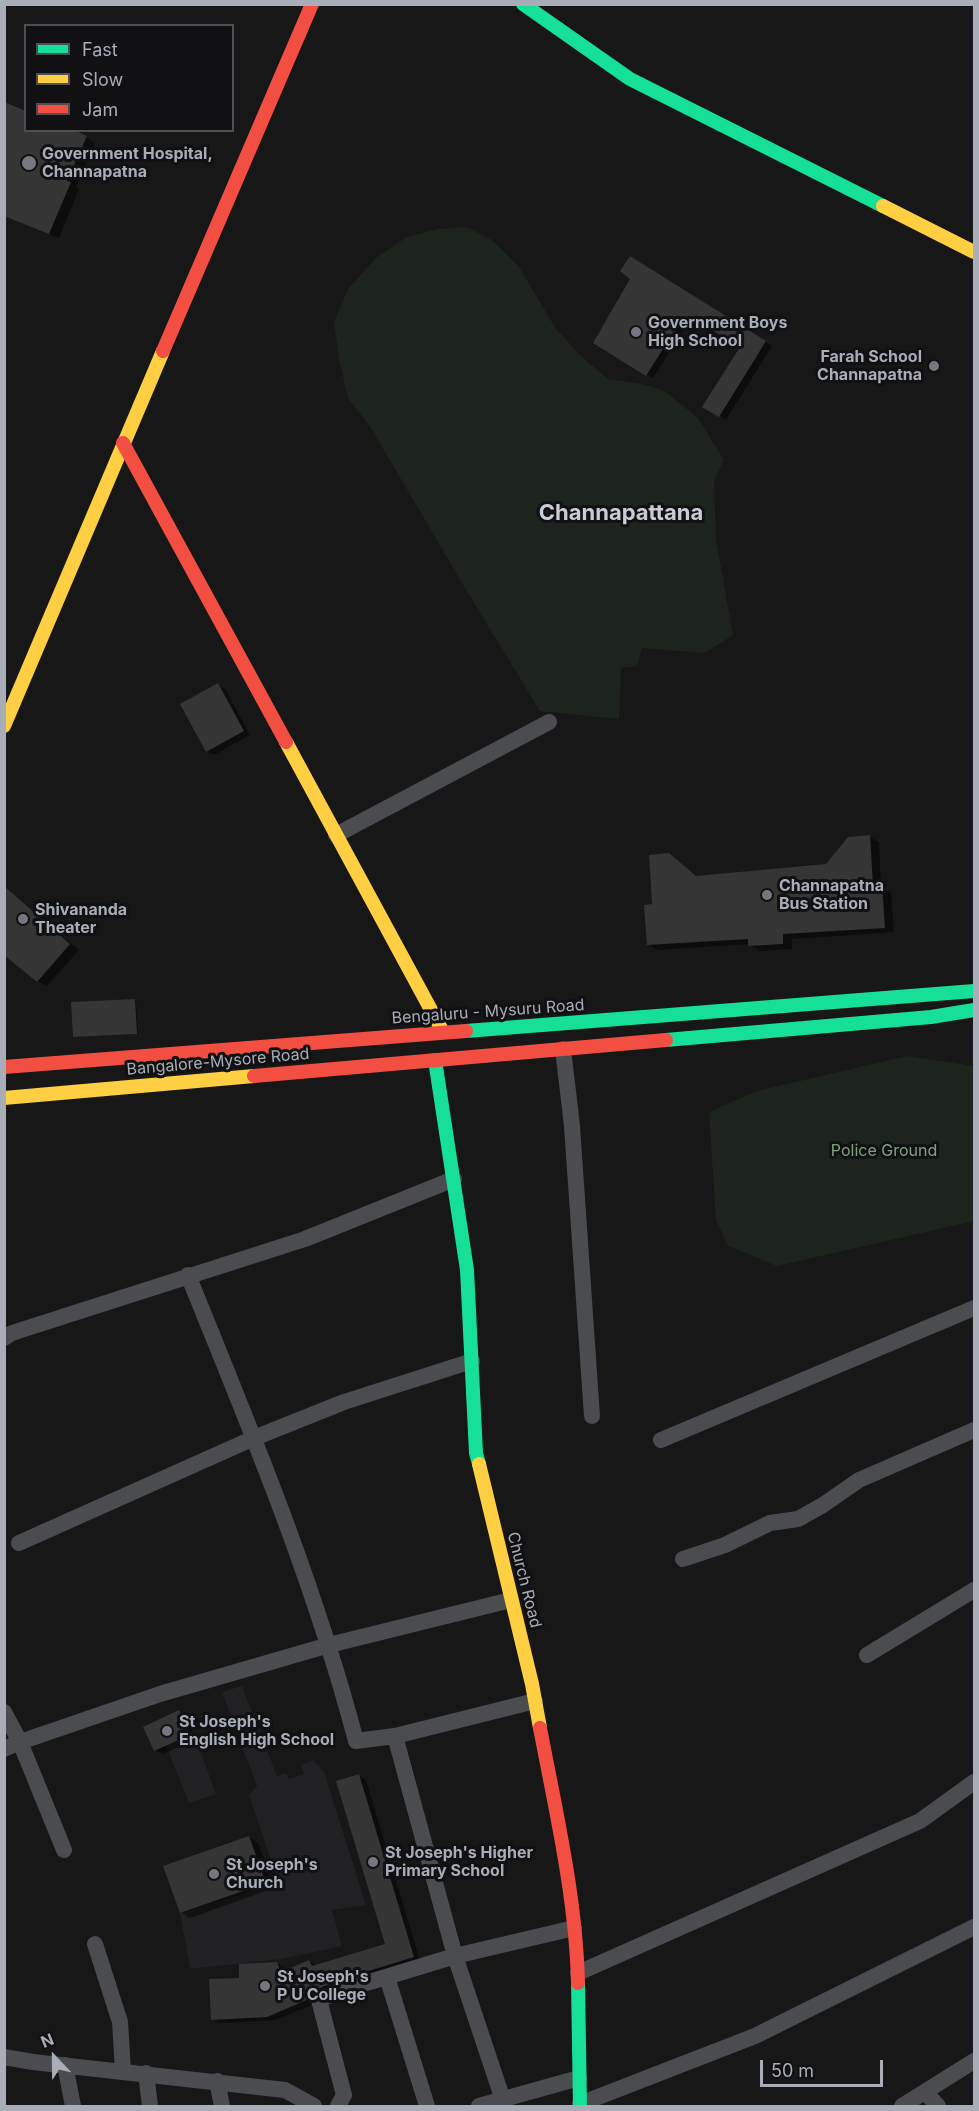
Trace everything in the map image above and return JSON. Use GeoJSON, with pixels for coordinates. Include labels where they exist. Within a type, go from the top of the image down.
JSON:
{"type":"FeatureCollection","features":[{"type":"Feature","properties":{"kind":"main road"},"geometry":{"type":"LineString","coordinates":[[5,722],[312,4]]}},
{"type":"Feature","properties":{"kind":"main road"},"geometry":{"type":"LineString","coordinates":[[523,4],[630,79],[975,252]]}},
{"type":"Feature","properties":{"kind":"main road"},"geometry":{"type":"LineString","coordinates":[[123,443],[443,1032]]}},
{"type":"Feature","properties":{"kind":"main road","name":"Bengaluru - Mysuru Road"},"geometry":{"type":"LineString","coordinates":[[4,1067],[975,991]]}},
{"type":"Feature","properties":{"kind":"main road"},"geometry":{"type":"LineString","coordinates":[[928,994],[931,1017]]}},
{"type":"Feature","properties":{"kind":"main road"},"geometry":{"type":"LineString","coordinates":[[435,1060],[931,1017],[975,1010]]}},
{"type":"Feature","properties":{"kind":"main road"},"geometry":{"type":"LineString","coordinates":[[628,1018],[631,1043]]}},
{"type":"Feature","properties":{"kind":"main road","name":"Bangalore-Mysore Road"},"geometry":{"type":"LineString","coordinates":[[4,1098],[435,1060]]}},
{"type":"Feature","properties":{"kind":"main road","name":"Church Road"},"geometry":{"type":"LineString","coordinates":[[435,1060],[467,1270],[476,1453],[535,1701],[558,1822],[574,1928],[578,1973],[580,2105]]}},
{"type":"Feature","properties":{"kind":"street"},"geometry":{"type":"LineString","coordinates":[[336,835],[549,722]]}},
{"type":"Feature","properties":{"kind":"street"},"geometry":{"type":"LineString","coordinates":[[563,1049],[572,1126],[592,1416]]}},
{"type":"Feature","properties":{"kind":"street"},"geometry":{"type":"LineString","coordinates":[[7,1333],[305,1239],[454,1179]]}},
{"type":"Feature","properties":{"kind":"street"},"geometry":{"type":"LineString","coordinates":[[188,1275],[254,1438],[329,1645],[356,1741],[395,1736],[535,1701]]}},
{"type":"Feature","properties":{"kind":"street"},"geometry":{"type":"LineString","coordinates":[[661,1440],[975,1308]]}},
{"type":"Feature","properties":{"kind":"street"},"geometry":{"type":"LineString","coordinates":[[19,1543],[254,1438],[344,1402],[471,1361]]}},
{"type":"Feature","properties":{"kind":"street"},"geometry":{"type":"LineString","coordinates":[[683,1560],[725,1545],[770,1523],[798,1519],[859,1480],[975,1430]]}},
{"type":"Feature","properties":{"kind":"street"},"geometry":{"type":"LineString","coordinates":[[867,1655],[975,1590]]}},
{"type":"Feature","properties":{"kind":"street"},"geometry":{"type":"LineString","coordinates":[[4,1749],[160,1694],[329,1645],[512,1600]]}},
{"type":"Feature","properties":{"kind":"street"},"geometry":{"type":"LineString","coordinates":[[4,1712],[20,1742],[64,1850]]}},
{"type":"Feature","properties":{"kind":"street"},"geometry":{"type":"LineString","coordinates":[[395,1736],[455,1956],[503,2100]]}},
{"type":"Feature","properties":{"kind":"street"},"geometry":{"type":"LineString","coordinates":[[578,1973],[920,1821],[975,1782]]}},
{"type":"Feature","properties":{"kind":"street"},"geometry":{"type":"LineString","coordinates":[[580,2105],[755,2036],[975,1927]]}},
{"type":"Feature","properties":{"kind":"street"},"geometry":{"type":"LineString","coordinates":[[338,2106],[344,2095],[318,2000],[340,1991],[455,1956],[574,1928]]}},
{"type":"Feature","properties":{"kind":"street"},"geometry":{"type":"LineString","coordinates":[[95,1944],[120,2022],[123,2071]]}},
{"type":"Feature","properties":{"kind":"street"},"geometry":{"type":"LineString","coordinates":[[387,1977],[427,2106]]}},
{"type":"Feature","properties":{"kind":"street"},"geometry":{"type":"LineString","coordinates":[[4,2057],[65,2066],[146,2073],[285,2090],[314,2106]]}},
{"type":"Feature","properties":{"kind":"street"},"geometry":{"type":"LineString","coordinates":[[902,2106],[975,2061]]}},
{"type":"Feature","properties":{"kind":"street"},"geometry":{"type":"LineString","coordinates":[[65,2066],[74,2106]]}},
{"type":"Feature","properties":{"kind":"street"},"geometry":{"type":"LineString","coordinates":[[146,2073],[150,2106]]}},
{"type":"Feature","properties":{"kind":"street"},"geometry":{"type":"LineString","coordinates":[[479,2106],[579,2078]]}},
{"type":"Feature","properties":{"kind":"street"},"geometry":{"type":"LineString","coordinates":[[217,2082],[222,2106]]}},
{"type":"Feature","properties":{"kind":"street"},"geometry":{"type":"LineString","coordinates":[[925,2092],[938,2106]]}},
{"type":"Feature","properties":{"kind":"shaded area"},"geometry":{"type":"Polygon","coordinates":[[[242,1686],[277,1776],[286,1773],[289,1779],[304,1774],[301,1765],[313,1760],[324,1772],[366,1905],[332,1910],[342,1946],[282,1959],[190,1969],[180,1913],[279,1883],[249,1795],[257,1786],[222,1692],[242,1686]]]}},
{"type":"Feature","properties":{"kind":"shaded area"},"geometry":{"type":"Polygon","coordinates":[[[194,1734],[216,1794],[189,1803],[166,1746],[194,1734]]]}},
{"type":"Feature","properties":{"kind":"green space"},"geometry":{"type":"Polygon","coordinates":[[[467,227],[493,241],[519,267],[556,329],[583,358],[608,379],[663,390],[698,418],[724,460],[714,481],[716,539],[733,635],[705,653],[642,648],[637,666],[621,668],[619,719],[540,711],[371,428],[348,398],[334,322],[348,289],[377,257],[407,237],[438,229],[467,227]]]}},
{"type":"Feature","properties":{"kind":"green space","name":"Police Ground"},"geometry":{"type":"Polygon","coordinates":[[[907,1056],[974,1066],[974,1221],[777,1266],[728,1246],[716,1220],[709,1112],[757,1091],[907,1056]]]}},
{"type":"Feature","properties":{"kind":"building"},"geometry":{"type":"Polygon","coordinates":[[[4,102],[24,110],[24,132],[78,132],[87,136],[67,181],[71,182],[49,234],[4,216],[4,102]]]}},
{"type":"Feature","properties":{"kind":"building","name":"Government Boys High School"},"geometry":{"type":"Polygon","coordinates":[[[630,256],[766,341],[719,417],[702,407],[740,347],[691,317],[687,324],[681,320],[646,376],[593,343],[630,279],[620,271],[630,256]]]}},
{"type":"Feature","properties":{"kind":"building"},"geometry":{"type":"Polygon","coordinates":[[[218,683],[244,731],[206,752],[180,704],[218,683]]]}},
{"type":"Feature","properties":{"kind":"building","name":"Channapatna Bus Station"},"geometry":{"type":"Polygon","coordinates":[[[870,835],[873,886],[882,886],[885,928],[783,934],[783,944],[748,946],[748,939],[647,945],[644,905],[652,904],[649,855],[669,853],[696,876],[826,864],[848,837],[870,835]]]}},
{"type":"Feature","properties":{"kind":"building","name":"Shivananda Theater"},"geometry":{"type":"Polygon","coordinates":[[[4,886],[70,944],[37,982],[4,955],[4,886]]]}},
{"type":"Feature","properties":{"kind":"building"},"geometry":{"type":"Polygon","coordinates":[[[135,999],[137,1034],[73,1037],[71,1002],[135,999]]]}},
{"type":"Feature","properties":{"kind":"building","name":"St Joseph's English High School"},"geometry":{"type":"Polygon","coordinates":[[[179,1710],[190,1735],[154,1751],[143,1727],[179,1710]]]}},
{"type":"Feature","properties":{"kind":"building"},"geometry":{"type":"Polygon","coordinates":[[[359,1774],[414,1957],[336,1981],[314,1991],[309,1999],[267,2017],[211,2020],[209,1979],[239,1978],[239,1964],[277,1962],[281,1972],[309,1960],[312,1966],[385,1944],[336,1781],[359,1774]]]}},
{"type":"Feature","properties":{"kind":"building","name":"St Joseph's Church"},"geometry":{"type":"Polygon","coordinates":[[[249,1836],[266,1883],[180,1913],[163,1866],[249,1836]]]}},
{"type":"Feature","properties":{"kind":"traffic: fast"},"geometry":{"type":"LineString","coordinates":[[523,4],[630,79],[883,206]]}},
{"type":"Feature","properties":{"kind":"traffic: fast"},"geometry":{"type":"LineString","coordinates":[[466,1031],[974,991]]}},
{"type":"Feature","properties":{"kind":"traffic: fast"},"geometry":{"type":"LineString","coordinates":[[666,1040],[931,1017],[974,1010]]}},
{"type":"Feature","properties":{"kind":"traffic: fast"},"geometry":{"type":"LineString","coordinates":[[435,1060],[467,1270],[476,1453],[479,1464]]}},
{"type":"Feature","properties":{"kind":"traffic: fast"},"geometry":{"type":"LineString","coordinates":[[578,1983],[580,2106]]}},
{"type":"Feature","properties":{"kind":"traffic: slow"},"geometry":{"type":"LineString","coordinates":[[883,206],[974,252]]}},
{"type":"Feature","properties":{"kind":"traffic: slow"},"geometry":{"type":"LineString","coordinates":[[4,726],[163,351]]}},
{"type":"Feature","properties":{"kind":"traffic: slow"},"geometry":{"type":"LineString","coordinates":[[286,742],[443,1032]]}},
{"type":"Feature","properties":{"kind":"traffic: slow"},"geometry":{"type":"LineString","coordinates":[[4,1098],[254,1076]]}},
{"type":"Feature","properties":{"kind":"traffic: slow"},"geometry":{"type":"LineString","coordinates":[[479,1464],[532,1684],[540,1728]]}},
{"type":"Feature","properties":{"kind":"traffic: jam"},"geometry":{"type":"LineString","coordinates":[[163,351],[312,4]]}},
{"type":"Feature","properties":{"kind":"traffic: jam"},"geometry":{"type":"LineString","coordinates":[[123,443],[286,742]]}},
{"type":"Feature","properties":{"kind":"traffic: jam"},"geometry":{"type":"LineString","coordinates":[[4,1067],[466,1031]]}},
{"type":"Feature","properties":{"kind":"traffic: jam"},"geometry":{"type":"LineString","coordinates":[[254,1076],[666,1040]]}},
{"type":"Feature","properties":{"kind":"traffic: jam"},"geometry":{"type":"LineString","coordinates":[[540,1728],[569,1887],[578,1983]]}},
{"type":"Feature","properties":{"kind":"place","name":"Government Hospital, Channapatna"},"geometry":{"type":"Point","coordinates":[29,163]}},
{"type":"Feature","properties":{"kind":"place","name":"Government Boys High School"},"geometry":{"type":"Point","coordinates":[636,332]}},
{"type":"Feature","properties":{"kind":"place","name":"Farah School Channapatna"},"geometry":{"type":"Point","coordinates":[934,366]}},
{"type":"Feature","properties":{"kind":"place","name":"Channapatna Bus Station"},"geometry":{"type":"Point","coordinates":[767,895]}},
{"type":"Feature","properties":{"kind":"place","name":"Shivananda Theater"},"geometry":{"type":"Point","coordinates":[23,919]}},
{"type":"Feature","properties":{"kind":"place","name":"St Joseph's English High School"},"geometry":{"type":"Point","coordinates":[167,1731]}},
{"type":"Feature","properties":{"kind":"place","name":"St Joseph's Higher Primary School"},"geometry":{"type":"Point","coordinates":[373,1862]}},
{"type":"Feature","properties":{"kind":"place","name":"St Joseph's Church"},"geometry":{"type":"Point","coordinates":[214,1874]}},
{"type":"Feature","properties":{"kind":"place","name":"St Joseph's P U College"},"geometry":{"type":"Point","coordinates":[265,1986]}},
{"type":"Feature","properties":{"kind":"district","name":"Channapattana"},"geometry":{"type":"Point","coordinates":[621,513]}}]}
